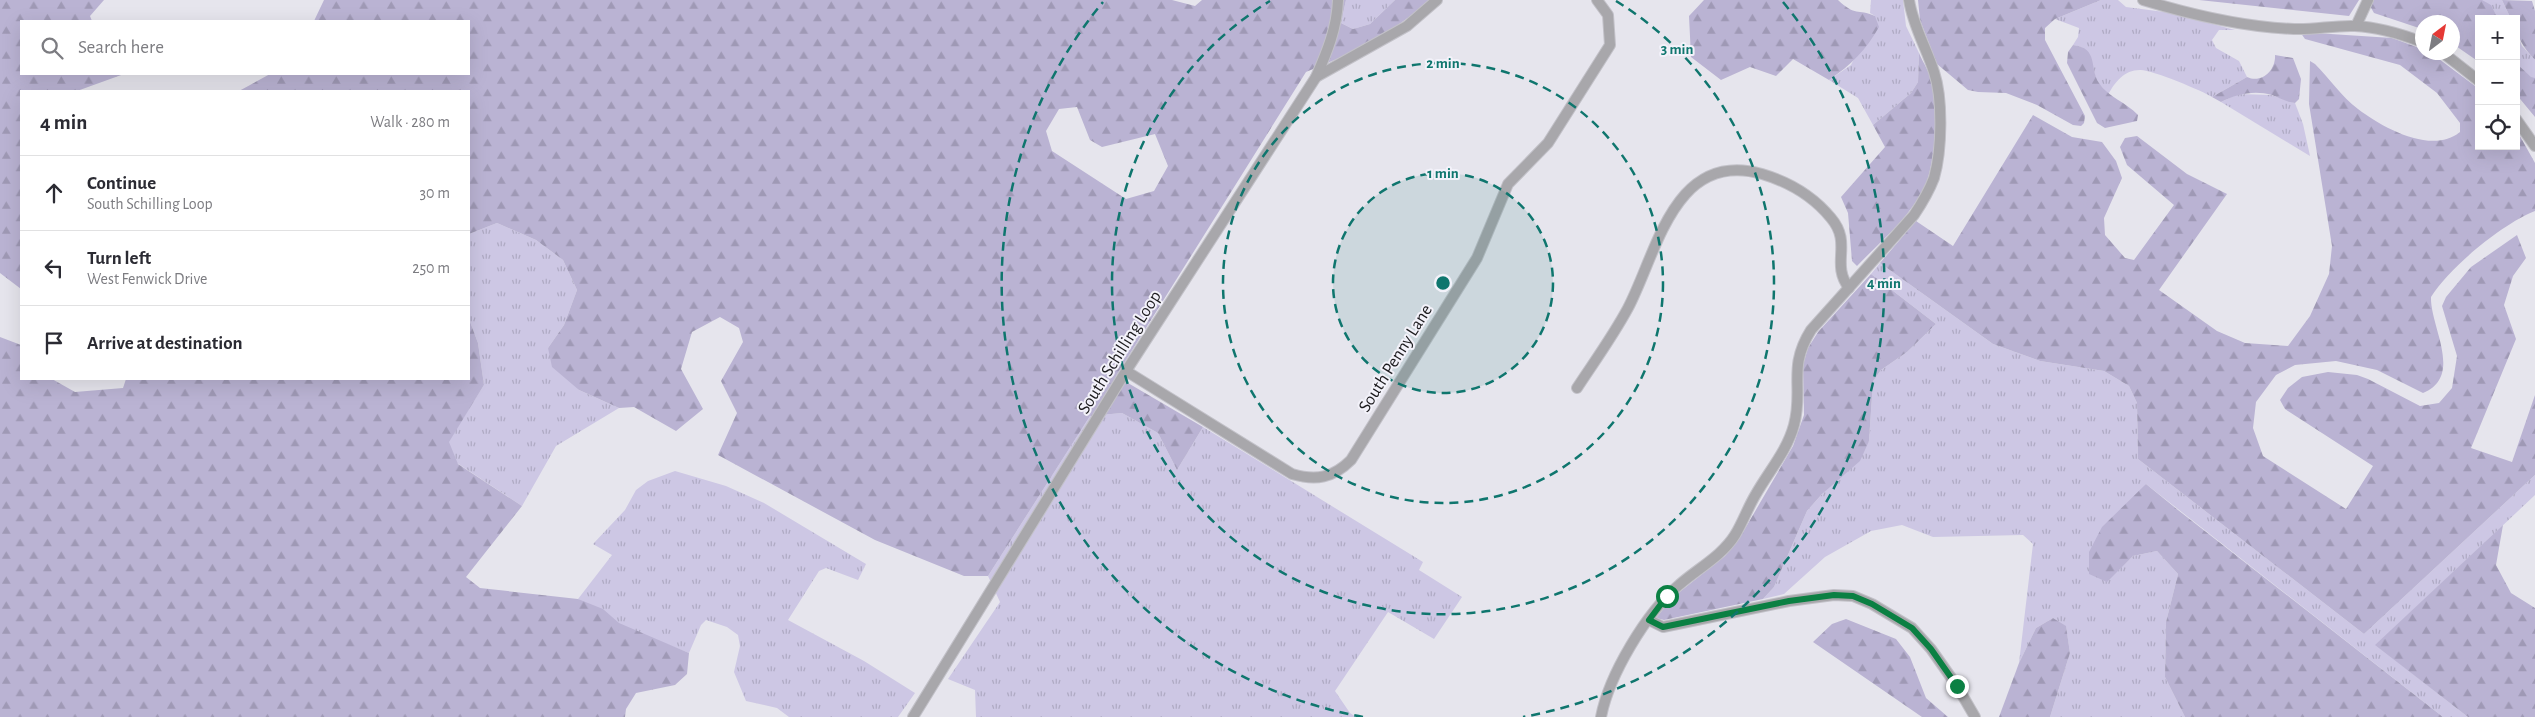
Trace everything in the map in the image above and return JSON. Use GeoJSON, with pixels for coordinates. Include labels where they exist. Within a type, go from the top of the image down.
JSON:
{"type":"FeatureCollection","features":[{"type":"Feature","properties":{"kind":"street","name":"South Schilling Loop"},"geometry":{"type":"LineString","coordinates":[[913,717],[1126,371],[1316,77],[1331,42],[1337,17],[1338,0]]}},
{"type":"Feature","properties":{"kind":"street"},"geometry":{"type":"LineString","coordinates":[[1316,77],[1408,26],[1437,0]]}},
{"type":"Feature","properties":{"kind":"street","name":"South Penny Lane"},"geometry":{"type":"LineString","coordinates":[[1126,371],[1292,474],[1310,479],[1328,476],[1341,470],[1351,460],[1477,258],[1508,184],[1548,143],[1610,45],[1608,15],[1597,0]]}},
{"type":"Feature","properties":{"kind":"street"},"geometry":{"type":"LineString","coordinates":[[1601,717],[1612,679],[1649,620],[1667,596],[1724,549],[1734,537],[1756,494],[1789,439],[1797,409],[1797,365],[1804,342],[1811,330],[1914,215],[1931,184],[1938,158],[1938,88],[1916,28],[1909,0]]}},
{"type":"Feature","properties":{"kind":"street"},"geometry":{"type":"LineString","coordinates":[[2143,0],[2182,12],[2246,25],[2295,29],[2356,26],[2399,34],[2415,40]]}},
{"type":"Feature","properties":{"kind":"street"},"geometry":{"type":"LineString","coordinates":[[2356,26],[2368,0]]}},
{"type":"Feature","properties":{"kind":"street"},"geometry":{"type":"LineString","coordinates":[[2452,60],[2475,78]]}},
{"type":"Feature","properties":{"kind":"street"},"geometry":{"type":"LineString","coordinates":[[2520,125],[2535,146]]}},
{"type":"Feature","properties":{"kind":"street"},"geometry":{"type":"LineString","coordinates":[[1577,388],[1628,309],[1660,234],[1683,197],[1696,182],[1716,173],[1739,171],[1772,177],[1798,188],[1817,202],[1832,220],[1842,238],[1839,268],[1841,277],[1849,288]]}},
{"type":"Feature","properties":{"kind":"street"},"geometry":{"type":"LineString","coordinates":[[1649,620],[1663,627],[1789,601],[1834,595],[1853,596],[1872,604],[1912,628],[1936,656],[1975,717]]}},
{"type":"Feature","properties":{"kind":"green space"},"geometry":{"type":"Polygon","coordinates":[[[0,0],[104,0],[90,16],[92,20],[20,20],[20,75],[121,75],[80,90],[20,90],[20,288],[0,273],[0,0]]]}},
{"type":"Feature","properties":{"kind":"green space"},"geometry":{"type":"Polygon","coordinates":[[[324,0],[1172,0],[1195,6],[1202,0],[1346,0],[1341,23],[1353,29],[1370,24],[1395,0],[1430,0],[1387,32],[1339,58],[1306,72],[1116,376],[1203,427],[1177,470],[1158,433],[1122,413],[1090,416],[988,576],[964,576],[875,540],[718,455],[737,413],[721,381],[743,342],[739,328],[720,317],[692,332],[681,369],[703,409],[676,431],[634,407],[619,408],[579,390],[552,367],[548,348],[564,325],[577,290],[563,260],[536,240],[497,223],[470,234],[470,90],[241,90],[268,75],[470,75],[470,20],[314,20],[324,0]],[[1077,107],[1059,109],[1046,131],[1052,151],[1126,199],[1154,191],[1168,166],[1155,134],[1102,147],[1090,140],[1077,107]]]}},
{"type":"Feature","properties":{"kind":"green space"},"geometry":{"type":"Polygon","coordinates":[[[1346,0],[1395,0],[1370,24],[1353,29],[1341,23],[1346,0]]]}},
{"type":"Feature","properties":{"kind":"green space"},"geometry":{"type":"Polygon","coordinates":[[[1704,0],[1838,0],[1849,9],[1875,16],[1879,27],[1869,43],[1857,56],[1829,80],[1793,59],[1776,76],[1750,67],[1721,80],[1691,57],[1689,16],[1704,0]]]}},
{"type":"Feature","properties":{"kind":"green space"},"geometry":{"type":"Polygon","coordinates":[[[1871,0],[1903,0],[1906,26],[1919,53],[1918,82],[1911,93],[1873,125],[1858,98],[1829,80],[1851,65],[1875,16],[1870,13],[1871,0]]]}},
{"type":"Feature","properties":{"kind":"green space"},"geometry":{"type":"Polygon","coordinates":[[[1918,0],[2101,0],[2055,19],[2045,28],[2045,40],[2085,116],[2084,123],[2081,126],[2073,125],[2037,105],[2006,93],[1968,90],[1937,64],[1920,20],[1918,0]]]}},
{"type":"Feature","properties":{"kind":"green space"},"geometry":{"type":"Polygon","coordinates":[[[2101,0],[2118,0],[2126,7],[2172,13],[2235,30],[2219,30],[2212,40],[2216,48],[2239,61],[2247,77],[2212,97],[2165,77],[2140,70],[2125,74],[2108,95],[2095,76],[2089,54],[2080,47],[2073,45],[2078,37],[2079,28],[2055,19],[2101,0]]]}},
{"type":"Feature","properties":{"kind":"green space"},"geometry":{"type":"Polygon","coordinates":[[[2199,0],[2359,0],[2349,16],[2199,0]]]}},
{"type":"Feature","properties":{"kind":"green space"},"geometry":{"type":"Polygon","coordinates":[[[2371,0],[2482,0],[2491,5],[2496,15],[2475,15],[2475,59],[2460,49],[2460,15],[2415,15],[2415,27],[2374,13],[2370,6],[2371,0]]]}},
{"type":"Feature","properties":{"kind":"green space"},"geometry":{"type":"Polygon","coordinates":[[[2467,0],[2502,0],[2509,15],[2495,15],[2480,2],[2467,0]]]}},
{"type":"Feature","properties":{"kind":"green space"},"geometry":{"type":"Polygon","coordinates":[[[2502,0],[2532,1],[2535,11],[2535,60],[2520,38],[2520,15],[2509,15],[2502,0]]]}},
{"type":"Feature","properties":{"kind":"green space"},"geometry":{"type":"Polygon","coordinates":[[[2300,32],[2392,38],[2415,46],[2415,60],[2440,60],[2475,86],[2475,150],[2520,150],[2520,136],[2535,163],[2535,211],[2508,226],[2478,248],[2451,273],[2431,297],[2443,363],[2441,375],[2435,385],[2423,393],[2377,370],[2336,361],[2295,365],[2276,375],[2256,402],[2253,428],[2263,456],[2346,509],[2373,466],[2285,409],[2280,400],[2288,388],[2302,377],[2328,372],[2357,375],[2368,379],[2420,406],[2439,403],[2452,388],[2457,356],[2442,306],[2446,297],[2471,267],[2517,235],[2526,258],[2513,276],[2504,305],[2516,339],[2471,448],[2512,462],[2535,395],[2535,475],[2364,634],[2138,459],[2137,403],[2129,386],[2104,371],[2040,361],[1993,344],[1880,263],[1916,221],[1953,246],[2033,115],[2072,137],[2102,142],[2116,161],[2122,178],[2104,218],[2105,235],[2125,258],[2134,260],[2174,205],[2127,165],[2120,147],[2125,138],[2137,136],[2187,174],[2227,194],[2159,290],[2217,331],[2245,343],[2288,346],[2310,316],[2329,274],[2332,246],[2309,104],[2310,61],[2352,104],[2394,131],[2422,140],[2436,141],[2449,138],[2460,132],[2460,123],[2437,93],[2400,65],[2305,39],[2300,32]]]}},
{"type":"Feature","properties":{"kind":"green space"},"geometry":{"type":"Polygon","coordinates":[[[2520,41],[2535,60],[2535,78],[2531,78],[2520,67],[2520,41]]]}},
{"type":"Feature","properties":{"kind":"green space"},"geometry":{"type":"Polygon","coordinates":[[[2073,45],[2087,50],[2092,59],[2099,83],[2138,115],[2137,121],[2105,128],[2097,123],[2067,63],[2068,52],[2073,45]]]}},
{"type":"Feature","properties":{"kind":"green space"},"geometry":{"type":"Polygon","coordinates":[[[1919,53],[1932,81],[1936,107],[1935,137],[1928,178],[1918,199],[1894,229],[1857,266],[1852,261],[1848,213],[1841,197],[1885,147],[1873,125],[1911,93],[1918,82],[1919,53]]]}},
{"type":"Feature","properties":{"kind":"green space"},"geometry":{"type":"Polygon","coordinates":[[[2275,55],[2293,58],[2301,79],[2299,99],[2295,103],[2272,95],[2259,93],[2239,95],[2221,102],[2212,97],[2247,77],[2258,79],[2263,77],[2271,70],[2275,61],[2275,55]]]}},
{"type":"Feature","properties":{"kind":"green space"},"geometry":{"type":"Polygon","coordinates":[[[2520,67],[2531,77],[2535,78],[2535,117],[2520,99],[2520,67]]]}},
{"type":"Feature","properties":{"kind":"green space"},"geometry":{"type":"Polygon","coordinates":[[[2238,94],[2271,95],[2295,103],[2303,124],[2310,156],[2221,102],[2238,94]]]}},
{"type":"Feature","properties":{"kind":"green space"},"geometry":{"type":"Polygon","coordinates":[[[497,223],[536,240],[563,260],[577,290],[564,325],[548,348],[579,390],[619,408],[556,446],[522,506],[457,463],[448,442],[484,385],[478,343],[470,322],[470,234],[497,223]]]}},
{"type":"Feature","properties":{"kind":"green space"},"geometry":{"type":"Polygon","coordinates":[[[1880,263],[1993,344],[2040,361],[2104,371],[2129,386],[2137,403],[2138,459],[2364,634],[2535,475],[2535,495],[2376,645],[2468,717],[2443,717],[2146,484],[2107,581],[2133,556],[2157,551],[2178,574],[2166,622],[2165,677],[2185,717],[2050,717],[2070,653],[2066,627],[2053,618],[2036,628],[2019,663],[2033,544],[2023,535],[1933,537],[1902,525],[1871,531],[1825,557],[1784,594],[1763,599],[1774,587],[1807,511],[1869,441],[1873,381],[1881,370],[1907,352],[1936,324],[1871,274],[1880,263]]]}},
{"type":"Feature","properties":{"kind":"green space"},"geometry":{"type":"Polygon","coordinates":[[[1871,274],[1936,324],[1907,352],[1881,370],[1873,381],[1869,441],[1860,461],[1822,494],[1807,511],[1774,587],[1763,599],[1664,620],[1656,618],[1672,598],[1725,556],[1739,539],[1793,446],[1804,415],[1803,365],[1808,348],[1818,332],[1871,274]]]}},
{"type":"Feature","properties":{"kind":"green space"},"geometry":{"type":"Polygon","coordinates":[[[470,322],[478,343],[484,385],[449,442],[458,464],[522,506],[466,577],[480,588],[578,599],[603,609],[619,623],[689,653],[687,674],[675,685],[636,693],[626,709],[625,717],[0,717],[0,337],[20,345],[20,380],[54,380],[75,392],[123,388],[126,380],[470,380],[470,322]]]}},
{"type":"Feature","properties":{"kind":"green space"},"geometry":{"type":"Polygon","coordinates":[[[1122,413],[1158,433],[1177,470],[1203,427],[1423,562],[1419,570],[1462,597],[1434,639],[1388,612],[1335,691],[1350,713],[1356,717],[976,717],[975,690],[948,679],[1000,602],[988,576],[1090,416],[1122,413]]]}},
{"type":"Feature","properties":{"kind":"green space"},"geometry":{"type":"Polygon","coordinates":[[[675,471],[726,486],[764,503],[866,564],[858,580],[826,568],[819,571],[788,620],[864,661],[915,693],[898,717],[789,717],[777,708],[746,701],[734,672],[740,646],[738,635],[727,627],[706,620],[701,625],[689,653],[619,625],[578,599],[612,555],[593,544],[625,510],[636,490],[648,481],[675,471]]]}},
{"type":"Feature","properties":{"kind":"green space"},"geometry":{"type":"Polygon","coordinates":[[[2146,484],[2443,717],[2185,717],[2165,677],[2166,622],[2178,574],[2157,551],[2133,556],[2107,582],[2089,574],[2089,552],[2102,527],[2146,484]]]}},
{"type":"Feature","properties":{"kind":"green space"},"geometry":{"type":"Polygon","coordinates":[[[2503,525],[2496,565],[2511,593],[2535,608],[2535,717],[2468,717],[2375,645],[2503,525]]]}},
{"type":"Feature","properties":{"kind":"green space"},"geometry":{"type":"Polygon","coordinates":[[[2053,618],[2066,626],[2070,653],[2050,717],[1999,717],[2019,663],[2036,628],[2053,618]]]}},
{"type":"Feature","properties":{"kind":"green space"},"geometry":{"type":"Polygon","coordinates":[[[1846,619],[1896,639],[1910,657],[1926,698],[1948,717],[1922,717],[1813,642],[1832,624],[1846,619]]]}},
{"type":"Feature","properties":{"kind":"route"},"geometry":{"type":"LineString","coordinates":[[1667,596],[1649,620],[1663,627],[1789,601],[1834,595],[1853,596],[1872,604],[1912,628],[1931,649],[1957,686]]}}]}
